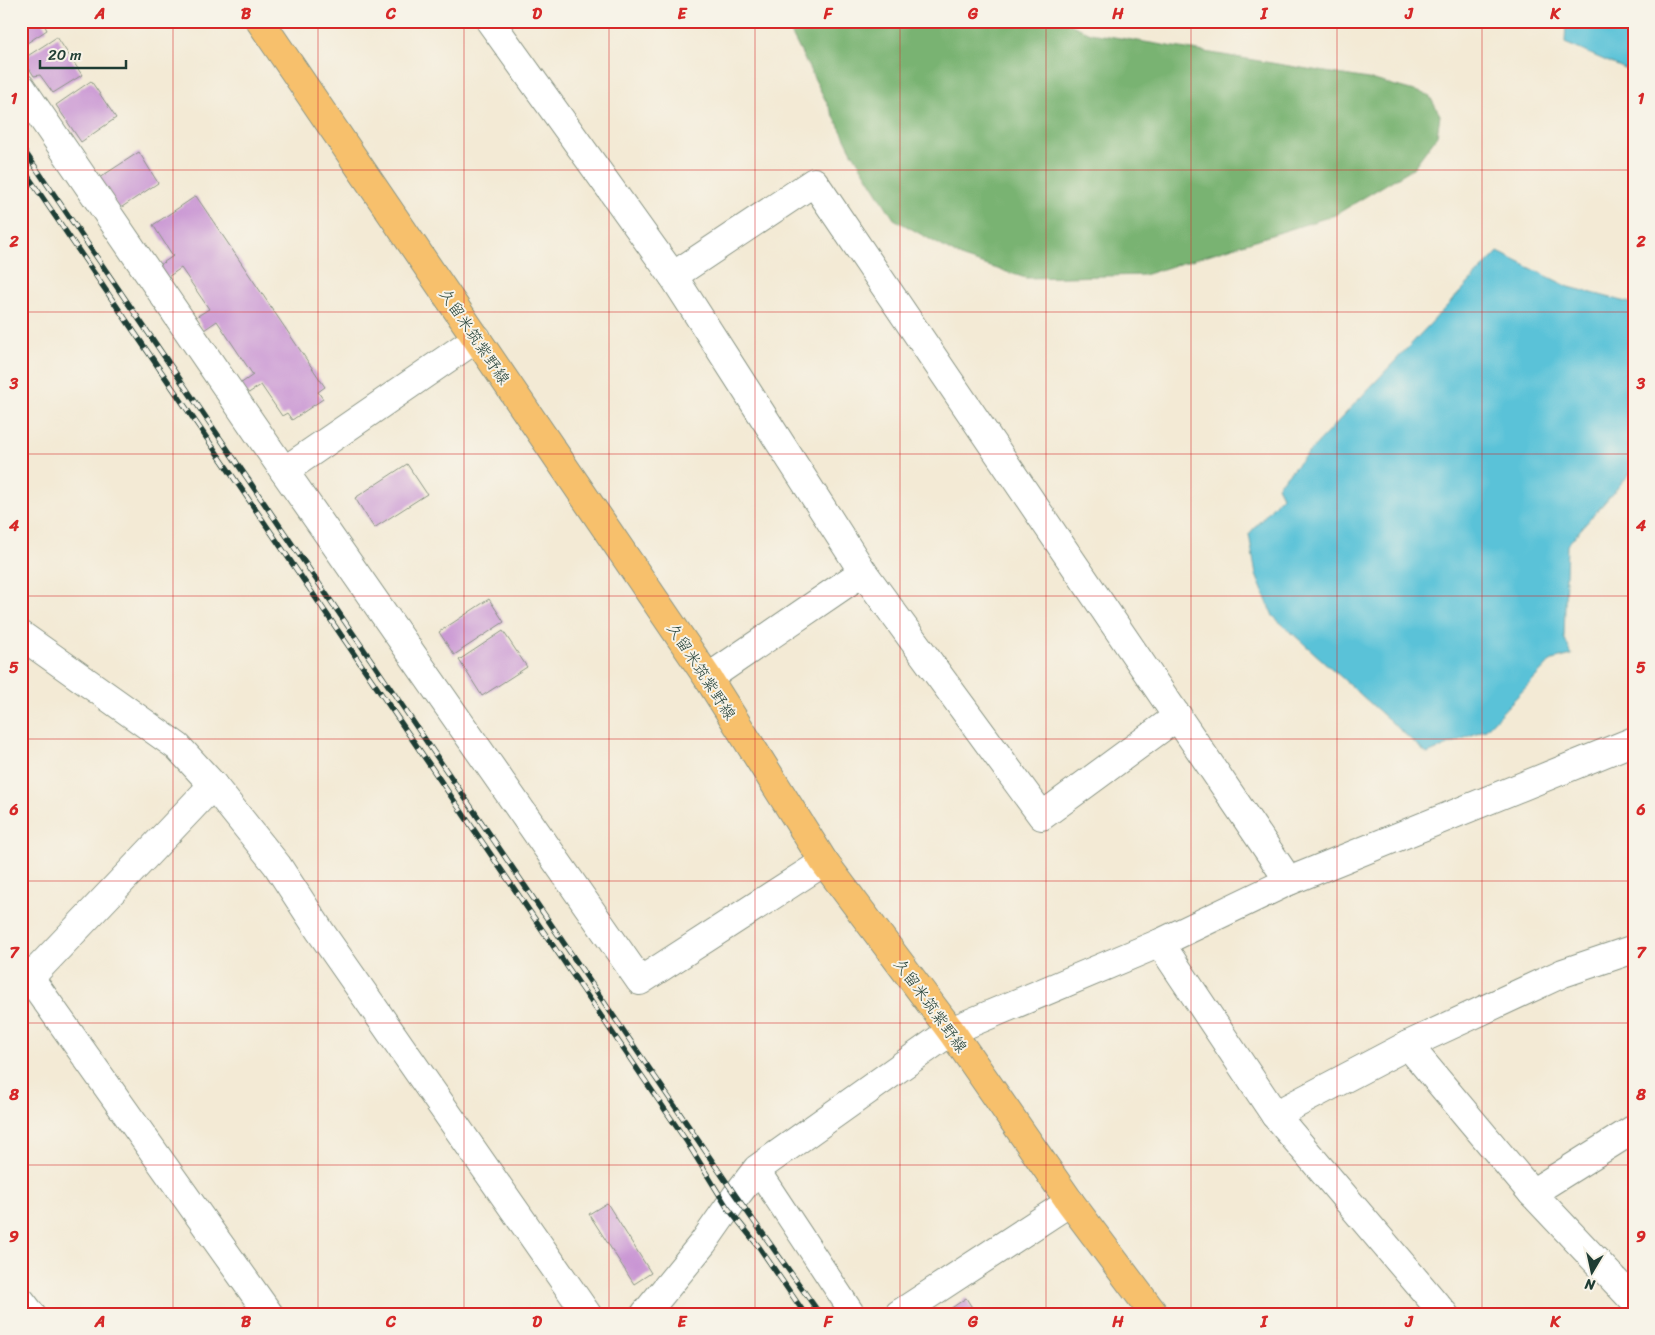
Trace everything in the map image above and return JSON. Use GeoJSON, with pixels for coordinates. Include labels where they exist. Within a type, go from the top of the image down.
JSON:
{"type":"FeatureCollection","features":[{"type":"Feature","properties":{"kind":"main road","name":"久留米筑紫野線"},"geometry":{"type":"LineString","coordinates":[[260,21],[708,678],[824,862],[951,1031],[1070,1202],[1154,1314]]}},
{"type":"Feature","properties":{"kind":"street"},"geometry":{"type":"LineString","coordinates":[[490,21],[673,276],[863,572],[1042,816],[1178,716]]}},
{"type":"Feature","properties":{"kind":"street"},"geometry":{"type":"LineString","coordinates":[[21,87],[284,470],[640,981],[824,862]]}},
{"type":"Feature","properties":{"kind":"street"},"geometry":{"type":"LineString","coordinates":[[673,276],[814,182],[1289,881]]}},
{"type":"Feature","properties":{"kind":"street"},"geometry":{"type":"LineString","coordinates":[[284,470],[477,338]]}},
{"type":"Feature","properties":{"kind":"street"},"geometry":{"type":"LineString","coordinates":[[708,678],[863,572]]}},
{"type":"Feature","properties":{"kind":"street"},"geometry":{"type":"LineString","coordinates":[[21,635],[178,747],[213,785],[277,865],[320,931],[587,1314]]}},
{"type":"Feature","properties":{"kind":"street"},"geometry":{"type":"LineString","coordinates":[[645,1314],[703,1243],[736,1196],[758,1169],[951,1031],[1160,943],[1289,881],[1634,741]]}},
{"type":"Feature","properties":{"kind":"street"},"geometry":{"type":"LineString","coordinates":[[213,785],[24,978],[269,1314]]}},
{"type":"Feature","properties":{"kind":"street"},"geometry":{"type":"LineString","coordinates":[[1160,943],[1274,1115],[1444,1314]]}},
{"type":"Feature","properties":{"kind":"street"},"geometry":{"type":"LineString","coordinates":[[1274,1115],[1408,1045],[1563,973],[1634,949]]}},
{"type":"Feature","properties":{"kind":"street"},"geometry":{"type":"LineString","coordinates":[[1408,1045],[1532,1194],[1634,1301]]}},
{"type":"Feature","properties":{"kind":"street"},"geometry":{"type":"LineString","coordinates":[[1532,1194],[1634,1129]]}},
{"type":"Feature","properties":{"kind":"street"},"geometry":{"type":"LineString","coordinates":[[758,1169],[853,1314]]}},
{"type":"Feature","properties":{"kind":"street"},"geometry":{"type":"LineString","coordinates":[[899,1314],[1070,1202]]}},
{"type":"Feature","properties":{"kind":"street"},"geometry":{"type":"LineString","coordinates":[[21,1302],[31,1314]]}},
{"type":"Feature","properties":{"kind":"green space"},"geometry":{"type":"Polygon","coordinates":[[[785,21],[1063,21],[1090,33],[1374,80],[1429,95],[1440,115],[1437,136],[1413,168],[1335,215],[1144,275],[1026,278],[963,258],[894,219],[852,152],[785,21]]]}},
{"type":"Feature","properties":{"kind":"water"},"geometry":{"type":"Polygon","coordinates":[[[1566,21],[1634,21],[1634,73],[1565,43],[1566,21]]]}},
{"type":"Feature","properties":{"kind":"water"},"geometry":{"type":"Polygon","coordinates":[[[1498,252],[1569,287],[1634,304],[1634,469],[1567,545],[1564,637],[1572,655],[1552,660],[1486,729],[1427,754],[1273,616],[1256,575],[1249,534],[1282,496],[1277,486],[1498,252]]]}},
{"type":"Feature","properties":{"kind":"building"},"geometry":{"type":"Polygon","coordinates":[[[21,21],[42,21],[47,30],[21,47],[21,21]]]}},
{"type":"Feature","properties":{"kind":"building"},"geometry":{"type":"Polygon","coordinates":[[[57,37],[82,75],[53,93],[40,75],[34,76],[23,59],[57,37]]]}},
{"type":"Feature","properties":{"kind":"building"},"geometry":{"type":"Polygon","coordinates":[[[91,81],[116,118],[81,142],[56,105],[91,81]]]}},
{"type":"Feature","properties":{"kind":"building"},"geometry":{"type":"Polygon","coordinates":[[[139,152],[158,183],[119,209],[99,178],[139,152]]]}},
{"type":"Feature","properties":{"kind":"building"},"geometry":{"type":"Polygon","coordinates":[[[196,196],[325,387],[318,392],[323,399],[292,420],[287,413],[282,416],[261,385],[247,394],[240,384],[253,375],[217,321],[204,330],[196,317],[209,309],[181,268],[165,279],[157,267],[173,256],[153,225],[196,196]]]}},
{"type":"Feature","properties":{"kind":"building"},"geometry":{"type":"Polygon","coordinates":[[[407,464],[427,494],[374,528],[355,498],[407,464]]]}},
{"type":"Feature","properties":{"kind":"building"},"geometry":{"type":"Polygon","coordinates":[[[489,599],[504,622],[454,655],[439,632],[489,599]]]}},
{"type":"Feature","properties":{"kind":"building"},"geometry":{"type":"Polygon","coordinates":[[[503,631],[527,667],[482,696],[459,660],[503,631]]]}},
{"type":"Feature","properties":{"kind":"building"},"geometry":{"type":"Polygon","coordinates":[[[607,1203],[651,1273],[634,1284],[589,1214],[607,1203]]]}},
{"type":"Feature","properties":{"kind":"building"},"geometry":{"type":"Polygon","coordinates":[[[966,1298],[976,1314],[943,1314],[966,1298]]]}},
{"type":"Feature","properties":{"kind":"railway"},"geometry":{"type":"LineString","coordinates":[[21,146],[736,1196],[820,1314]]}},
{"type":"Feature","properties":{"kind":"railway"},"geometry":{"type":"LineString","coordinates":[[21,166],[687,1142],[727,1207],[759,1247],[805,1314]]}}]}
